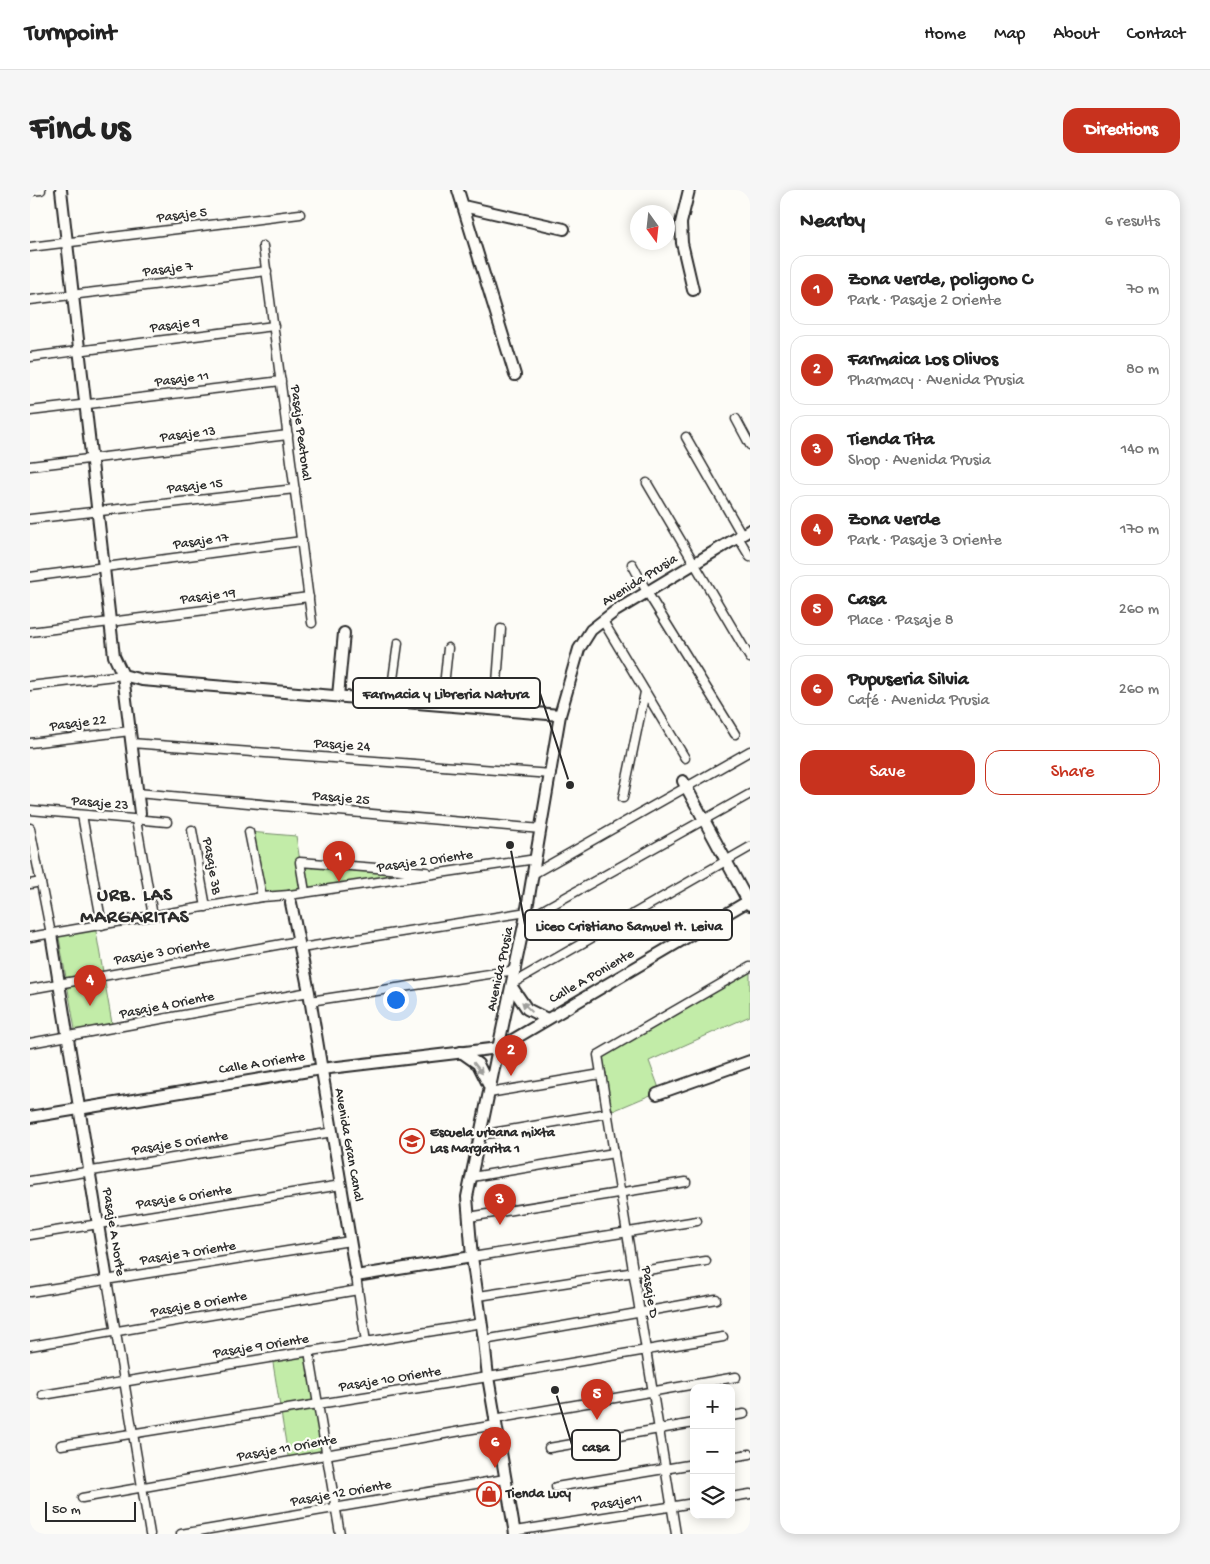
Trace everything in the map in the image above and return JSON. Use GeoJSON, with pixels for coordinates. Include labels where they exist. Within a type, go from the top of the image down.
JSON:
{"type":"FeatureCollection","features":[{"type":"Feature","properties":{"kind":"street"},"geometry":{"type":"LineString","coordinates":[[30,191],[41,190]]}},
{"type":"Feature","properties":{"kind":"street"},"geometry":{"type":"LineString","coordinates":[[61,190],[114,656],[122,675],[130,731],[138,816],[153,916]]}},
{"type":"Feature","properties":{"kind":"street"},"geometry":{"type":"LineString","coordinates":[[458,190],[515,375]]}},
{"type":"Feature","properties":{"kind":"street"},"geometry":{"type":"LineString","coordinates":[[689,190],[681,223],[682,243],[693,290]]}},
{"type":"Feature","properties":{"kind":"street"},"geometry":{"type":"LineString","coordinates":[[463,206],[564,229]]}},
{"type":"Feature","properties":{"kind":"street","name":"Pasaje 5"},"geometry":{"type":"LineString","coordinates":[[30,247],[300,214]]}},
{"type":"Feature","properties":{"kind":"street","name":"Pasaje Peatonal"},"geometry":{"type":"LineString","coordinates":[[263,246],[312,623]]}},
{"type":"Feature","properties":{"kind":"street","name":"Pasaje 7"},"geometry":{"type":"LineString","coordinates":[[30,300],[266,271]]}},
{"type":"Feature","properties":{"kind":"street","name":"Pasaje 9"},"geometry":{"type":"LineString","coordinates":[[30,357],[274,326]]}},
{"type":"Feature","properties":{"kind":"street","name":"Pasaje 11"},"geometry":{"type":"LineString","coordinates":[[30,411],[281,380]]}},
{"type":"Feature","properties":{"kind":"street"},"geometry":{"type":"LineString","coordinates":[[736,419],[750,445]]}},
{"type":"Feature","properties":{"kind":"street","name":"Pasaje 13"},"geometry":{"type":"LineString","coordinates":[[30,466],[288,435]]}},
{"type":"Feature","properties":{"kind":"street"},"geometry":{"type":"LineString","coordinates":[[686,436],[743,534],[750,557]]}},
{"type":"Feature","properties":{"kind":"street"},"geometry":{"type":"LineString","coordinates":[[647,483],[750,658]]}},
{"type":"Feature","properties":{"kind":"street","name":"Pasaje 15"},"geometry":{"type":"LineString","coordinates":[[30,519],[295,489]]}},
{"type":"Feature","properties":{"kind":"street","name":"Avenida Prusia"},"geometry":{"type":"LineString","coordinates":[[515,1533],[488,1377],[479,1296],[472,1257],[468,1196],[516,970],[542,830],[560,715],[579,649],[591,630],[614,612],[743,534]]}},
{"type":"Feature","properties":{"kind":"street","name":"Pasaje 17"},"geometry":{"type":"LineString","coordinates":[[30,577],[302,541]]}},
{"type":"Feature","properties":{"kind":"street"},"geometry":{"type":"LineString","coordinates":[[632,564],[647,592],[735,734]]}},
{"type":"Feature","properties":{"kind":"street","name":"Pasaje 19"},"geometry":{"type":"LineString","coordinates":[[30,632],[309,597]]}},
{"type":"Feature","properties":{"kind":"street"},"geometry":{"type":"LineString","coordinates":[[603,621],[685,758]]}},
{"type":"Feature","properties":{"kind":"street"},"geometry":{"type":"LineString","coordinates":[[494,710],[501,629]]}},
{"type":"Feature","properties":{"kind":"street"},"geometry":{"type":"LineString","coordinates":[[338,696],[344,634]]}},
{"type":"Feature","properties":{"kind":"street"},"geometry":{"type":"LineString","coordinates":[[390,701],[398,643]]}},
{"type":"Feature","properties":{"kind":"street"},"geometry":{"type":"LineString","coordinates":[[442,705],[448,648]]}},
{"type":"Feature","properties":{"kind":"street"},"geometry":{"type":"LineString","coordinates":[[30,686],[122,675],[142,680],[560,715]]}},
{"type":"Feature","properties":{"kind":"street"},"geometry":{"type":"LineString","coordinates":[[623,798],[645,692]]}},
{"type":"Feature","properties":{"kind":"street","name":"Pasaje 22"},"geometry":{"type":"LineString","coordinates":[[30,743],[130,731]]}},
{"type":"Feature","properties":{"kind":"street","name":"Pasaje 24"},"geometry":{"type":"LineString","coordinates":[[131,743],[551,774]]}},
{"type":"Feature","properties":{"kind":"street"},"geometry":{"type":"LineString","coordinates":[[534,874],[684,784],[750,751]]}},
{"type":"Feature","properties":{"kind":"street"},"geometry":{"type":"LineString","coordinates":[[684,784],[749,902]]}},
{"type":"Feature","properties":{"kind":"street","name":"Pasaje 25"},"geometry":{"type":"LineString","coordinates":[[137,794],[542,830]]}},
{"type":"Feature","properties":{"kind":"street"},"geometry":{"type":"LineString","coordinates":[[526,916],[750,794]]}},
{"type":"Feature","properties":{"kind":"street","name":"Pasaje 23"},"geometry":{"type":"LineString","coordinates":[[30,810],[138,816],[167,822]]}},
{"type":"Feature","properties":{"kind":"street"},"geometry":{"type":"LineString","coordinates":[[82,814],[102,925]]}},
{"type":"Feature","properties":{"kind":"street"},"geometry":{"type":"LineString","coordinates":[[30,828],[51,934]]}},
{"type":"Feature","properties":{"kind":"street","name":"Pasaje 3B"},"geometry":{"type":"LineString","coordinates":[[192,830],[206,907]]}},
{"type":"Feature","properties":{"kind":"street"},"geometry":{"type":"LineString","coordinates":[[249,832],[262,897]]}},
{"type":"Feature","properties":{"kind":"street"},"geometry":{"type":"LineString","coordinates":[[547,1019],[527,1009],[512,985],[750,846]]}},
{"type":"Feature","properties":{"kind":"street","name":"Pasaje 2 Oriente"},"geometry":{"type":"LineString","coordinates":[[30,937],[262,897],[290,899],[305,892],[536,859]]}},
{"type":"Feature","properties":{"kind":"street"},"geometry":{"type":"LineString","coordinates":[[305,892],[300,862],[442,873]]}},
{"type":"Feature","properties":{"kind":"street"},"geometry":{"type":"LineString","coordinates":[[30,884],[40,882]]}},
{"type":"Feature","properties":{"kind":"street","name":"Avenida Gran Canal"},"geometry":{"type":"LineString","coordinates":[[290,899],[333,1132],[356,1276]]}},
{"type":"Feature","properties":{"kind":"street","name":"Calle A Poniente"},"geometry":{"type":"LineString","coordinates":[[499,1048],[749,902]]}},
{"type":"Feature","properties":{"kind":"street","name":"Pasaje 3 Oriente"},"geometry":{"type":"LineString","coordinates":[[30,989],[300,945],[526,916]]}},
{"type":"Feature","properties":{"kind":"street","name":"Pasaje A Norte"},"geometry":{"type":"LineString","coordinates":[[51,934],[150,1534]]}},
{"type":"Feature","properties":{"kind":"street","name":"Pasaje D"},"geometry":{"type":"LineString","coordinates":[[676,1534],[598,1054],[750,967]]}},
{"type":"Feature","properties":{"kind":"street","name":"Pasaje 4 Oriente"},"geometry":{"type":"LineString","coordinates":[[30,1043],[309,997],[516,970]]}},
{"type":"Feature","properties":{"kind":"street","name":"Calle A Oriente"},"geometry":{"type":"LineString","coordinates":[[30,1116],[321,1069],[499,1048]]}},
{"type":"Feature","properties":{"kind":"street"},"geometry":{"type":"LineString","coordinates":[[461,1052],[478,1064],[490,1091],[601,1074]]}},
{"type":"Feature","properties":{"kind":"street"},"geometry":{"type":"LineString","coordinates":[[657,1094],[750,1061]]}},
{"type":"Feature","properties":{"kind":"street"},"geometry":{"type":"LineString","coordinates":[[480,1135],[608,1113]]}},
{"type":"Feature","properties":{"kind":"street","name":"Pasaje 5 Oriente"},"geometry":{"type":"LineString","coordinates":[[30,1181],[333,1132]]}},
{"type":"Feature","properties":{"kind":"street"},"geometry":{"type":"LineString","coordinates":[[472,1177],[614,1152]]}},
{"type":"Feature","properties":{"kind":"street"},"geometry":{"type":"LineString","coordinates":[[469,1217],[686,1182]]}},
{"type":"Feature","properties":{"kind":"street","name":"Pasaje 6 Oriente"},"geometry":{"type":"LineString","coordinates":[[30,1236],[341,1185]]}},
{"type":"Feature","properties":{"kind":"street"},"geometry":{"type":"LineString","coordinates":[[366,1342],[356,1276],[697,1221]]}},
{"type":"Feature","properties":{"kind":"street","name":"Pasaje 7 Oriente"},"geometry":{"type":"LineString","coordinates":[[30,1292],[350,1241]]}},
{"type":"Feature","properties":{"kind":"street"},"geometry":{"type":"LineString","coordinates":[[479,1296],[706,1262]]}},
{"type":"Feature","properties":{"kind":"street","name":"Pasaje 8 Oriente"},"geometry":{"type":"LineString","coordinates":[[30,1346],[358,1290]]}},
{"type":"Feature","properties":{"kind":"street"},"geometry":{"type":"LineString","coordinates":[[484,1340],[716,1299]]}},
{"type":"Feature","properties":{"kind":"street","name":"Pasaje 9 Oriente"},"geometry":{"type":"LineString","coordinates":[[43,1395],[482,1323]]}},
{"type":"Feature","properties":{"kind":"street","name":"Pasaje 10 Oriente"},"geometry":{"type":"LineString","coordinates":[[61,1445],[488,1377],[723,1337]]}},
{"type":"Feature","properties":{"kind":"street"},"geometry":{"type":"LineString","coordinates":[[309,1351],[340,1534]]}},
{"type":"Feature","properties":{"kind":"street","name":"Pasaje 11 Oriente"},"geometry":{"type":"LineString","coordinates":[[82,1498],[326,1455],[736,1377]]}},
{"type":"Feature","properties":{"kind":"street"},"geometry":{"type":"LineString","coordinates":[[735,1415],[744,1414]]}},
{"type":"Feature","properties":{"kind":"street"},"geometry":{"type":"LineString","coordinates":[[549,1448],[690,1424]]}},
{"type":"Feature","properties":{"kind":"street"},"geometry":{"type":"LineString","coordinates":[[735,1456],[750,1454]]}},
{"type":"Feature","properties":{"kind":"street"},"geometry":{"type":"LineString","coordinates":[[556,1488],[690,1465]]}},
{"type":"Feature","properties":{"kind":"street","name":"Pasaje 12 Oriente"},"geometry":{"type":"LineString","coordinates":[[180,1534],[505,1479]]}},
{"type":"Feature","properties":{"kind":"street"},"geometry":{"type":"LineString","coordinates":[[735,1496],[750,1494]]}},
{"type":"Feature","properties":{"kind":"street","name":"Pasaje11"},"geometry":{"type":"LineString","coordinates":[[515,1533],[690,1504]]}},
{"type":"Feature","properties":{"kind":"green space"},"geometry":{"type":"Polygon","coordinates":[[[249,832],[296,836],[300,861],[442,873],[262,897],[249,832]]]}},
{"type":"Feature","properties":{"kind":"green space"},"geometry":{"type":"Polygon","coordinates":[[[95,926],[113,1029],[76,1035],[58,932],[95,926]]]}},
{"type":"Feature","properties":{"kind":"green space"},"geometry":{"type":"Polygon","coordinates":[[[750,967],[750,1016],[649,1061],[660,1091],[608,1113],[598,1055],[750,967]]]}},
{"type":"Feature","properties":{"kind":"green space"},"geometry":{"type":"Polygon","coordinates":[[[309,1351],[326,1455],[289,1462],[272,1357],[309,1351]]]}},
{"type":"Feature","properties":{"kind":"place","name":"Farmacia y Libreria Natura"},"geometry":{"type":"Point","coordinates":[570,785]}},
{"type":"Feature","properties":{"kind":"place","name":"Liceo Cristiano Samuel H. Leiva"},"geometry":{"type":"Point","coordinates":[510,845]}},
{"type":"Feature","properties":{"kind":"place","name":"Zona verde, poligono C"},"geometry":{"type":"Point","coordinates":[339,882]}},
{"type":"Feature","properties":{"kind":"place","name":"Zona verde"},"geometry":{"type":"Point","coordinates":[90,1006]}},
{"type":"Feature","properties":{"kind":"place","name":"Farmaica Los Olivos"},"geometry":{"type":"Point","coordinates":[511,1076]}},
{"type":"Feature","properties":{"kind":"place","name":"Escuela urbana mixta Las Margarita 1"},"geometry":{"type":"Point","coordinates":[412,1141]}},
{"type":"Feature","properties":{"kind":"place","name":"Tienda Tita"},"geometry":{"type":"Point","coordinates":[500,1225]}},
{"type":"Feature","properties":{"kind":"place","name":"casa"},"geometry":{"type":"Point","coordinates":[555,1390]}},
{"type":"Feature","properties":{"kind":"place","name":"Casa"},"geometry":{"type":"Point","coordinates":[597,1420]}},
{"type":"Feature","properties":{"kind":"place","name":"Pupuseria Silvia"},"geometry":{"type":"Point","coordinates":[495,1468]}},
{"type":"Feature","properties":{"kind":"place","name":"Tienda Lucy"},"geometry":{"type":"Point","coordinates":[489,1494]}},
{"type":"Feature","properties":{"kind":"district","name":"URB. LAS MARGARITAS"},"geometry":{"type":"Point","coordinates":[135,907]}}]}
